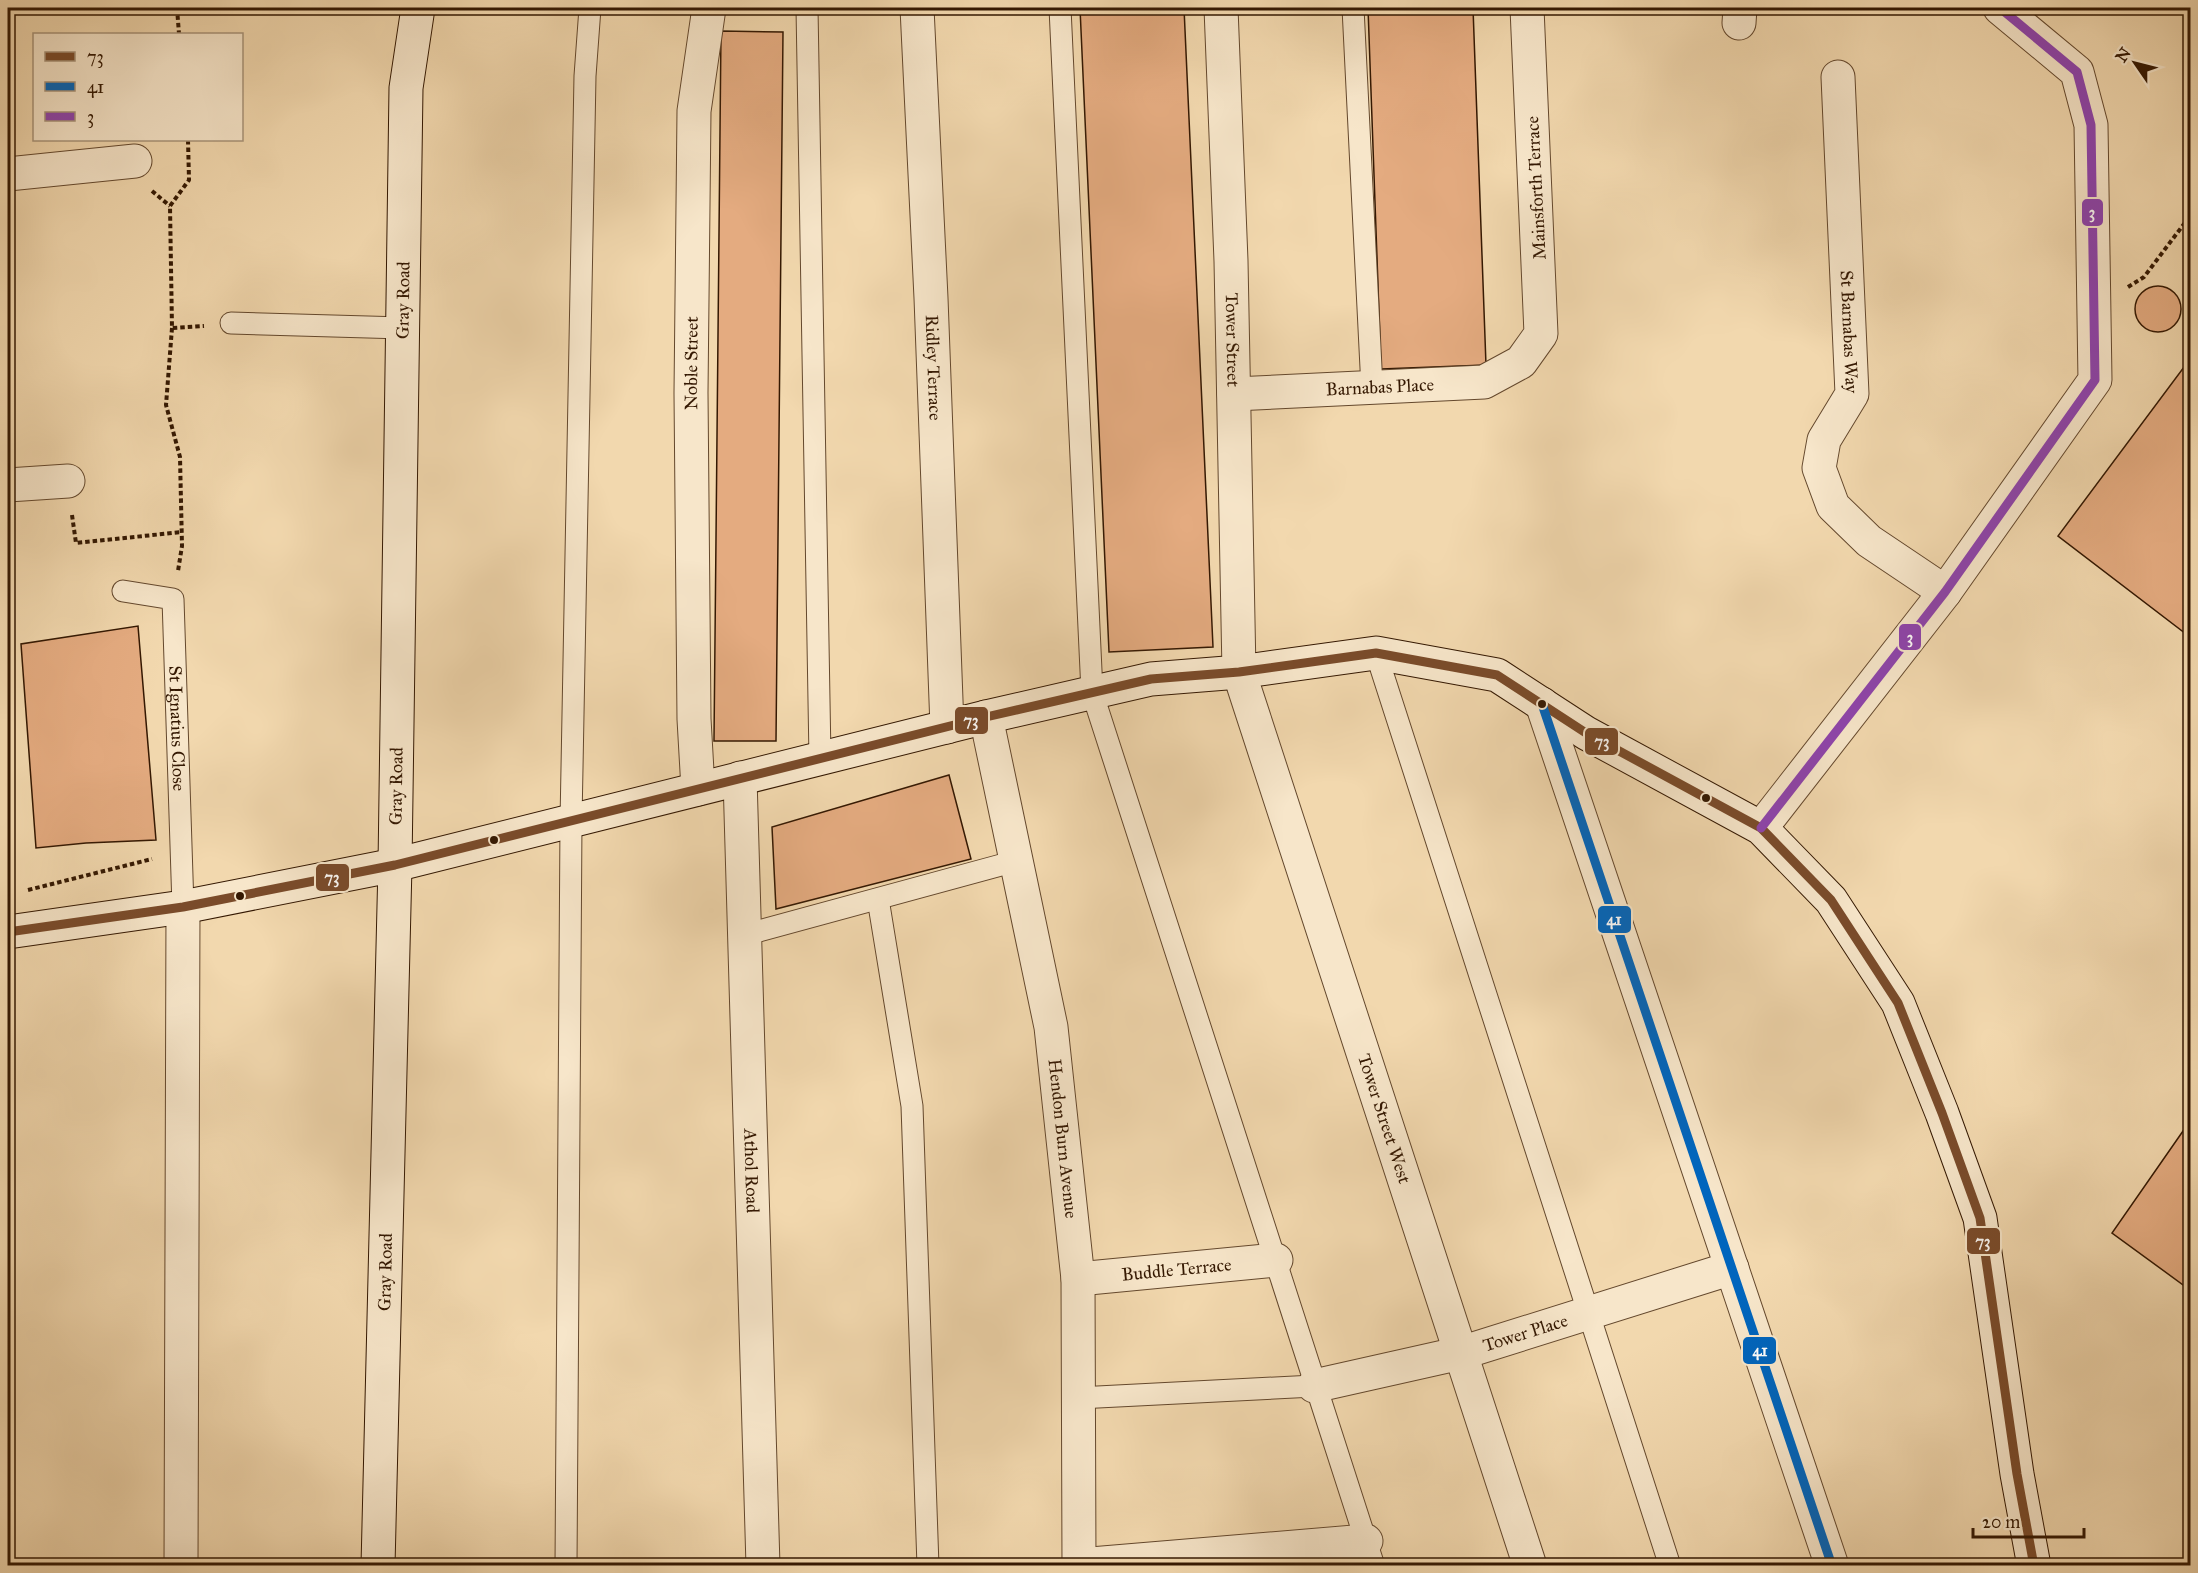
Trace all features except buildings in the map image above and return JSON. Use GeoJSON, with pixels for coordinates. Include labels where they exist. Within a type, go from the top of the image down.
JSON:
{"type":"FeatureCollection","features":[{"type":"Feature","properties":{"kind":"street","name":"Gray Road"},"geometry":{"type":"LineString","coordinates":[[378,1566],[395,866],[406,88],[418,8]]}},
{"type":"Feature","properties":{"kind":"street","name":"Noble Street"},"geometry":{"type":"LineString","coordinates":[[698,789],[694,719],[691,393],[694,111],[709,8]]}},
{"type":"Feature","properties":{"kind":"street","name":"Ridley Terrace"},"geometry":{"type":"LineString","coordinates":[[917,8],[931,298],[947,727]]}},
{"type":"Feature","properties":{"kind":"street","name":"Tower Street"},"geometry":{"type":"LineString","coordinates":[[1221,8],[1239,672]]}},
{"type":"Feature","properties":{"kind":"street","name":"Mainsforth Terrace"},"geometry":{"type":"LineString","coordinates":[[1521,362],[1541,334],[1527,8]]}},
{"type":"Feature","properties":{"kind":"street"},"geometry":{"type":"LineString","coordinates":[[1761,828],[1945,592],[2095,380],[2091,125],[2077,72],[2000,8]]}},
{"type":"Feature","properties":{"kind":"street","name":"St Barnabas Way"},"geometry":{"type":"LineString","coordinates":[[1838,77],[1852,394],[1824,440],[1819,468],[1833,506],[1869,541],[1945,592]]}},
{"type":"Feature","properties":{"kind":"street"},"geometry":{"type":"LineString","coordinates":[[8,174],[135,161]]}},
{"type":"Feature","properties":{"kind":"street","name":"Barnabas Place"},"geometry":{"type":"LineString","coordinates":[[1233,394],[1484,382],[1521,362]]}},
{"type":"Feature","properties":{"kind":"street"},"geometry":{"type":"LineString","coordinates":[[8,485],[68,481]]}},
{"type":"Feature","properties":{"kind":"street"},"geometry":{"type":"LineString","coordinates":[[8,932],[183,907],[395,866],[820,758],[1151,679],[1239,672],[1376,653],[1497,675],[1586,733],[1761,828],[1831,900],[1898,1003],[1942,1113],[1980,1218],[2017,1474],[2034,1566]]}},
{"type":"Feature","properties":{"kind":"street","name":"Tower Street West"},"geometry":{"type":"LineString","coordinates":[[1239,672],[1530,1566]]}},
{"type":"Feature","properties":{"kind":"street"},"geometry":{"type":"LineString","coordinates":[[1542,704],[1832,1566]]}},
{"type":"Feature","properties":{"kind":"street","name":"Hendon Burn Avenue"},"geometry":{"type":"LineString","coordinates":[[986,717],[1051,1027],[1078,1280],[1079,1565]]}},
{"type":"Feature","properties":{"kind":"street","name":"Athol Road"},"geometry":{"type":"LineString","coordinates":[[740,778],[763,1566]]}},
{"type":"Feature","properties":{"kind":"street"},"geometry":{"type":"LineString","coordinates":[[181,1566],[183,907]]}},
{"type":"Feature","properties":{"kind":"street","name":"Buddle Terrace"},"geometry":{"type":"LineString","coordinates":[[1078,1280],[1276,1260]]}},
{"type":"Feature","properties":{"kind":"street","name":"Tower Place"},"geometry":{"type":"LineString","coordinates":[[1314,1386],[1461,1353],[1732,1268]]}},
{"type":"Feature","properties":{"kind":"street"},"geometry":{"type":"LineString","coordinates":[[1079,1565],[1370,1553]]}},
{"type":"Feature","properties":{"kind":"lane"},"geometry":{"type":"LineString","coordinates":[[566,1566],[571,821],[585,76],[590,8]]}},
{"type":"Feature","properties":{"kind":"lane"},"geometry":{"type":"LineString","coordinates":[[807,8],[820,758]]}},
{"type":"Feature","properties":{"kind":"lane"},"geometry":{"type":"LineString","coordinates":[[1060,8],[1092,692],[1276,1260],[1314,1386],[1370,1553]]}},
{"type":"Feature","properties":{"kind":"lane"},"geometry":{"type":"LineString","coordinates":[[1353,8],[1372,388]]}},
{"type":"Feature","properties":{"kind":"lane"},"geometry":{"type":"LineString","coordinates":[[231,324],[403,328]]}},
{"type":"Feature","properties":{"kind":"lane"},"geometry":{"type":"LineString","coordinates":[[123,591],[173,599]]}},
{"type":"Feature","properties":{"kind":"lane","name":"St Ignatius Close"},"geometry":{"type":"LineString","coordinates":[[173,599],[183,907]]}},
{"type":"Feature","properties":{"kind":"lane"},"geometry":{"type":"LineString","coordinates":[[1376,653],[1670,1566]]}},
{"type":"Feature","properties":{"kind":"lane"},"geometry":{"type":"LineString","coordinates":[[744,936],[1016,861]]}},
{"type":"Feature","properties":{"kind":"lane"},"geometry":{"type":"LineString","coordinates":[[878,899],[912,1106],[928,1566]]}},
{"type":"Feature","properties":{"kind":"lane"},"geometry":{"type":"LineString","coordinates":[[1078,1398],[1314,1386]]}},
{"type":"Feature","properties":{"kind":"path"},"geometry":{"type":"LineString","coordinates":[[177,8],[179,33]]}},
{"type":"Feature","properties":{"kind":"path"},"geometry":{"type":"LineString","coordinates":[[173,599],[182,532],[180,457],[166,405],[172,328],[170,206],[189,180],[188,141]]}},
{"type":"Feature","properties":{"kind":"path"},"geometry":{"type":"LineString","coordinates":[[2094,313],[2144,277],[2190,216]]}},
{"type":"Feature","properties":{"kind":"path"},"geometry":{"type":"LineString","coordinates":[[172,328],[231,324]]}},
{"type":"Feature","properties":{"kind":"path"},"geometry":{"type":"LineString","coordinates":[[68,481],[76,543],[182,532]]}},
{"type":"Feature","properties":{"kind":"path"},"geometry":{"type":"LineString","coordinates":[[19,893],[181,851]]}},
{"type":"Feature","properties":{"kind":"transit line","name":"3"},"geometry":{"type":"LineString","coordinates":[[1761,828],[1945,592],[2095,380],[2091,125],[2077,72],[2000,8]]}},
{"type":"Feature","properties":{"kind":"transit line","name":"73"},"geometry":{"type":"LineString","coordinates":[[8,932],[183,907],[395,865],[986,717],[1151,679],[1239,672],[1376,653],[1497,675],[1586,733],[1761,828],[1831,900],[1898,1003],[1942,1113],[1980,1218],[2017,1474],[2034,1566]]}},
{"type":"Feature","properties":{"kind":"transit line","name":"41"},"geometry":{"type":"LineString","coordinates":[[1542,704],[1832,1566]]}}]}
